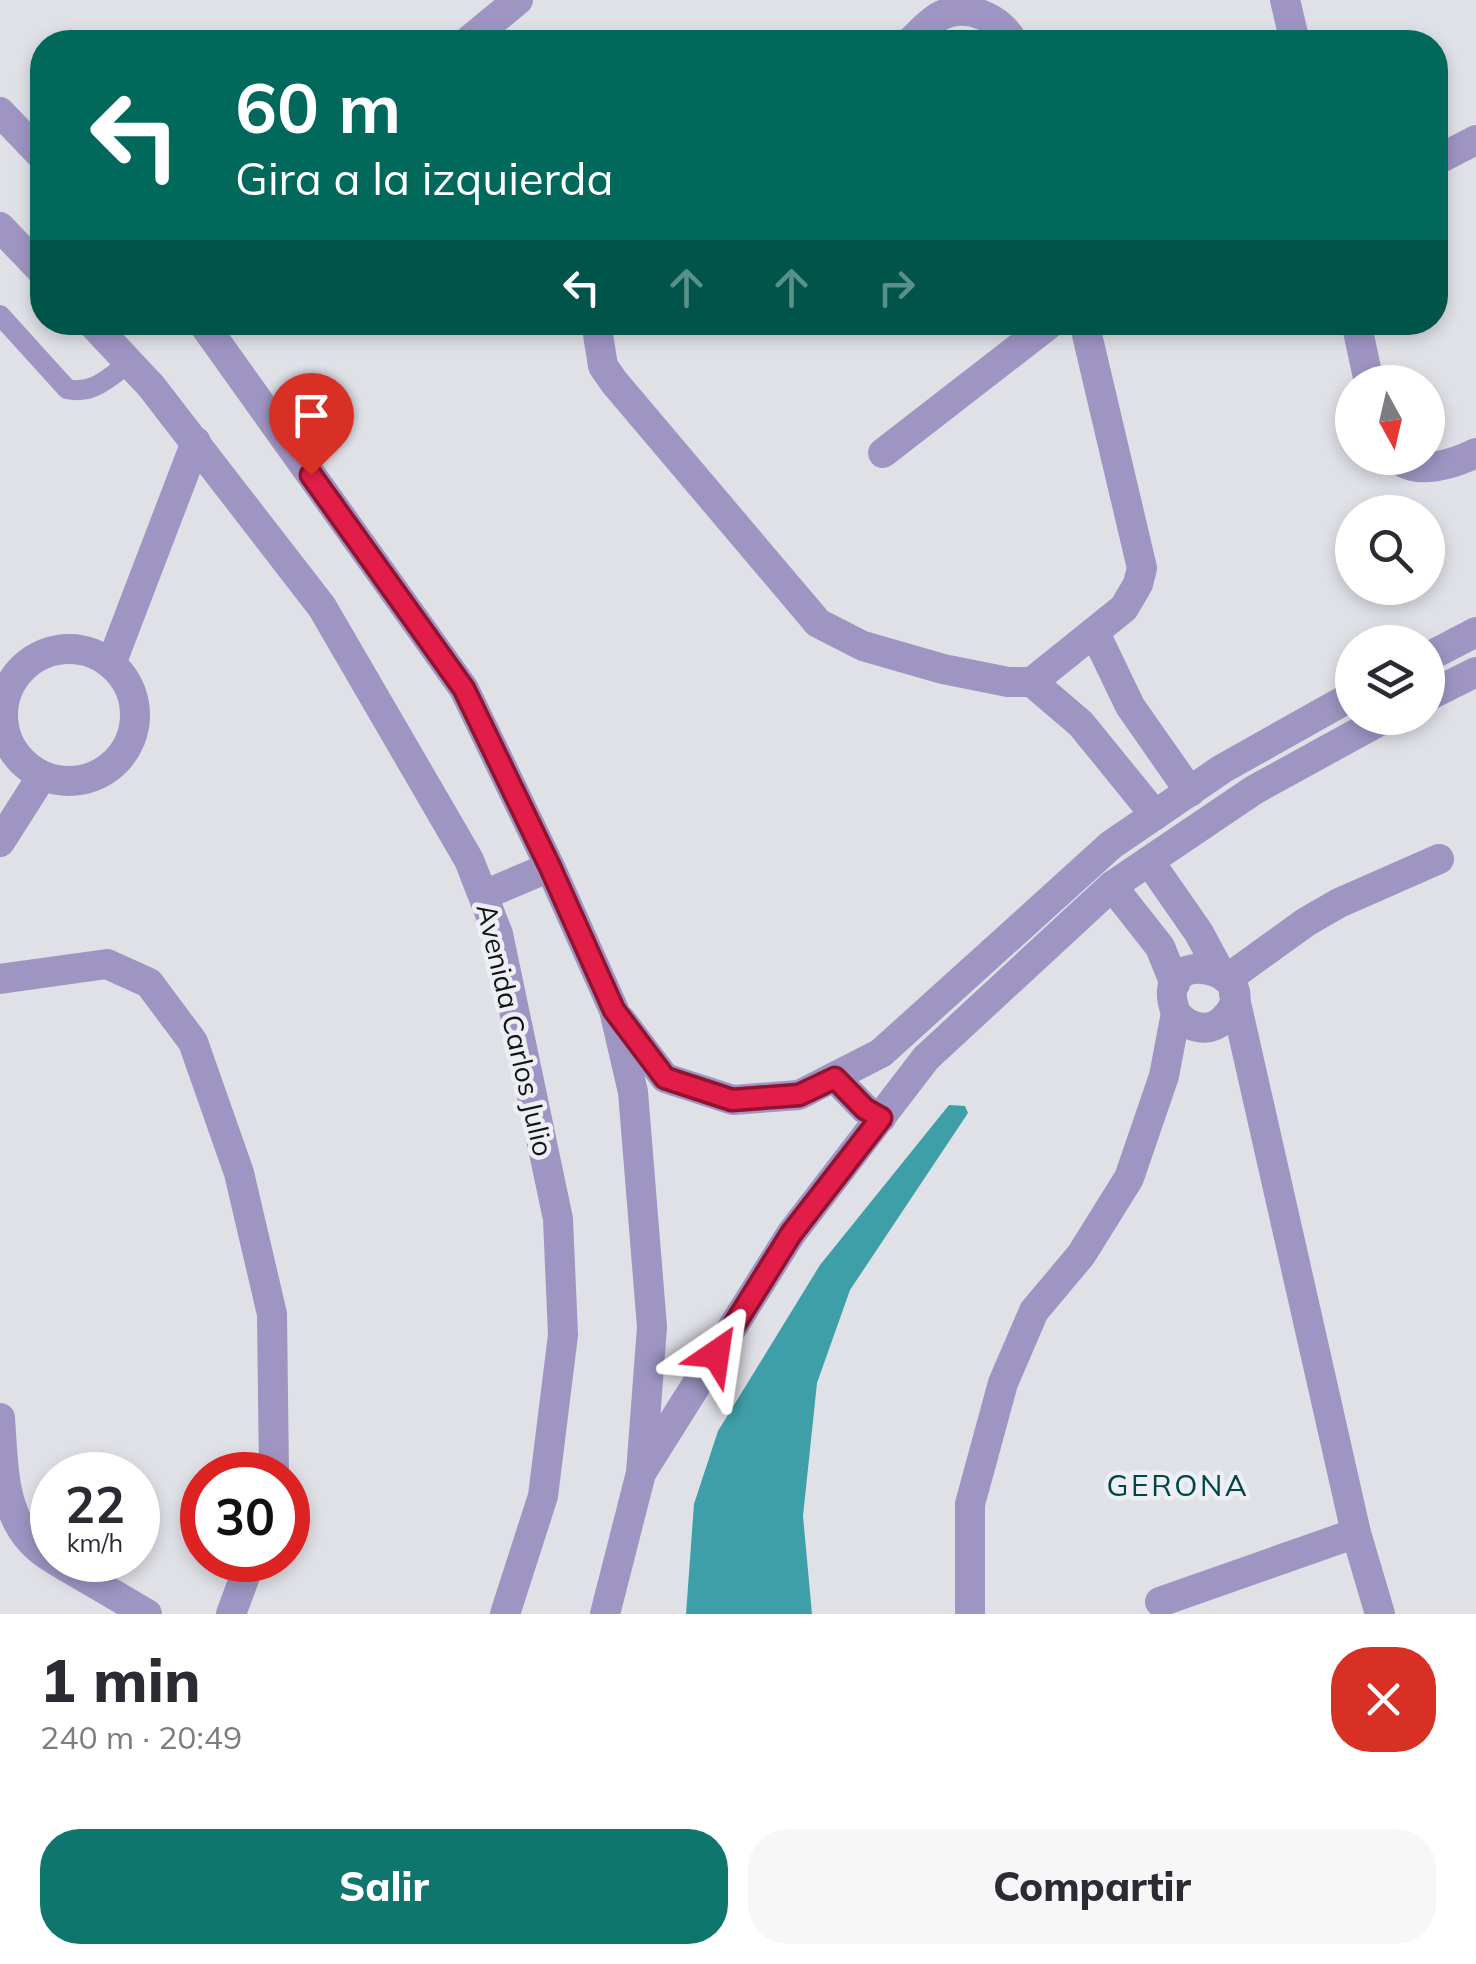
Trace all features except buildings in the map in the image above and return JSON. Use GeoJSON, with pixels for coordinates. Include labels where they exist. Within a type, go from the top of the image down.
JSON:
{"type":"FeatureCollection","features":[{"type":"Feature","properties":{"kind":"street"},"geometry":{"type":"LineString","coordinates":[[481,30],[518,0]]}},
{"type":"Feature","properties":{"kind":"street"},"geometry":{"type":"LineString","coordinates":[[1285,0],[1292,30]]}},
{"type":"Feature","properties":{"kind":"street"},"geometry":{"type":"LineString","coordinates":[[924,30],[942,15],[966,12],[995,20],[1003,30]]}},
{"type":"Feature","properties":{"kind":"street"},"geometry":{"type":"LineString","coordinates":[[0,112],[30,143]]}},
{"type":"Feature","properties":{"kind":"street"},"geometry":{"type":"LineString","coordinates":[[1448,154],[1476,140]]}},
{"type":"Feature","properties":{"kind":"street"},"geometry":{"type":"LineString","coordinates":[[5,242],[30,262]]}},
{"type":"Feature","properties":{"kind":"street","name":"Avenida Carlos Julio"},"geometry":{"type":"LineString","coordinates":[[103,335],[196,442],[332,622],[469,860],[498,934],[558,1219],[563,1335],[543,1496],[505,1614]]}},
{"type":"Feature","properties":{"kind":"street"},"geometry":{"type":"LineString","coordinates":[[211,335],[464,689],[614,1010],[633,1092],[652,1327],[641,1473],[605,1614]]}},
{"type":"Feature","properties":{"kind":"street"},"geometry":{"type":"LineString","coordinates":[[598,335],[604,366],[614,382],[818,624],[863,646],[943,669],[1008,682],[1032,682],[1096,633],[1124,608],[1142,568],[1087,335]]}},
{"type":"Feature","properties":{"kind":"street"},"geometry":{"type":"LineString","coordinates":[[883,453],[1035,335]]}},
{"type":"Feature","properties":{"kind":"street"},"geometry":{"type":"LineString","coordinates":[[1359,335],[1365,365]]}},
{"type":"Feature","properties":{"kind":"street"},"geometry":{"type":"LineString","coordinates":[[111,664],[196,442]]}},
{"type":"Feature","properties":{"kind":"street"},"geometry":{"type":"LineString","coordinates":[[1445,463],[1476,453]]}},
{"type":"Feature","properties":{"kind":"street"},"geometry":{"type":"LineString","coordinates":[[1445,649],[1476,632]]}},
{"type":"Feature","properties":{"kind":"street"},"geometry":{"type":"LineString","coordinates":[[1096,633],[1130,706],[1190,792]]}},
{"type":"Feature","properties":{"kind":"street"},"geometry":{"type":"LineString","coordinates":[[77,649],[96,654],[124,678],[132,694],[136,714],[126,750],[113,764],[79,780],[42,776],[13,752],[5,735],[4,697],[24,666],[40,655],[77,649]]}},
{"type":"Feature","properties":{"kind":"street"},"geometry":{"type":"LineString","coordinates":[[1445,688],[1476,672]]}},
{"type":"Feature","properties":{"kind":"street"},"geometry":{"type":"LineString","coordinates":[[1032,682],[1081,724],[1155,815]]}},
{"type":"Feature","properties":{"kind":"street"},"geometry":{"type":"LineString","coordinates":[[614,1010],[665,1078],[732,1100],[799,1095],[881,1053],[1111,844],[1222,769],[1335,706]]}},
{"type":"Feature","properties":{"kind":"street"},"geometry":{"type":"LineString","coordinates":[[641,1473],[791,1234],[926,1058],[1112,886],[1254,790],[1350,735]]}},
{"type":"Feature","properties":{"kind":"street"},"geometry":{"type":"LineString","coordinates":[[0,842],[42,776]]}},
{"type":"Feature","properties":{"kind":"street"},"geometry":{"type":"LineString","coordinates":[[1226,979],[1322,913],[1439,859]]}},
{"type":"Feature","properties":{"kind":"street"},"geometry":{"type":"LineString","coordinates":[[1149,860],[1226,979],[1356,1533],[1380,1614]]}},
{"type":"Feature","properties":{"kind":"street"},"geometry":{"type":"LineString","coordinates":[[484,895],[550,867]]}},
{"type":"Feature","properties":{"kind":"street"},"geometry":{"type":"LineString","coordinates":[[1112,886],[1160,947],[1182,1020],[1200,1028],[1220,1023],[1232,1007],[1226,979]]}},
{"type":"Feature","properties":{"kind":"street"},"geometry":{"type":"LineString","coordinates":[[0,979],[107,964],[149,983],[193,1042],[240,1173],[272,1314],[274,1452]]}},
{"type":"Feature","properties":{"kind":"street"},"geometry":{"type":"LineString","coordinates":[[970,1614],[970,1504],[1003,1382],[1034,1311],[1081,1255],[1129,1178],[1164,1076],[1176,998],[1190,970],[1200,967],[1226,979]]}},
{"type":"Feature","properties":{"kind":"street"},"geometry":{"type":"LineString","coordinates":[[835,1078],[865,1109],[881,1118]]}},
{"type":"Feature","properties":{"kind":"street"},"geometry":{"type":"LineString","coordinates":[[0,1418],[7,1499],[30,1538]]}},
{"type":"Feature","properties":{"kind":"street"},"geometry":{"type":"LineString","coordinates":[[1160,1602],[1356,1533]]}},
{"type":"Feature","properties":{"kind":"street"},"geometry":{"type":"LineString","coordinates":[[93,1582],[147,1614]]}},
{"type":"Feature","properties":{"kind":"street"},"geometry":{"type":"LineString","coordinates":[[231,1614],[243,1582]]}},
{"type":"Feature","properties":{"kind":"lane"},"geometry":{"type":"LineString","coordinates":[[0,315],[67,389],[82,392],[96,388],[129,363]]}},
{"type":"Feature","properties":{"kind":"water"},"geometry":{"type":"Polygon","coordinates":[[[949,1105],[965,1106],[968,1113],[850,1290],[817,1383],[803,1516],[812,1614],[686,1614],[694,1504],[718,1431],[820,1265],[949,1105]]]}},
{"type":"Feature","properties":{"kind":"district","name":"GERONA"},"geometry":{"type":"Point","coordinates":[1178,1486]}},
{"type":"Feature","properties":{"kind":"route"},"geometry":{"type":"LineString","coordinates":[[311,475],[464,689],[614,1010],[665,1078],[732,1100],[799,1095],[835,1078],[865,1109],[881,1118],[791,1234],[716,1354]]}}]}
